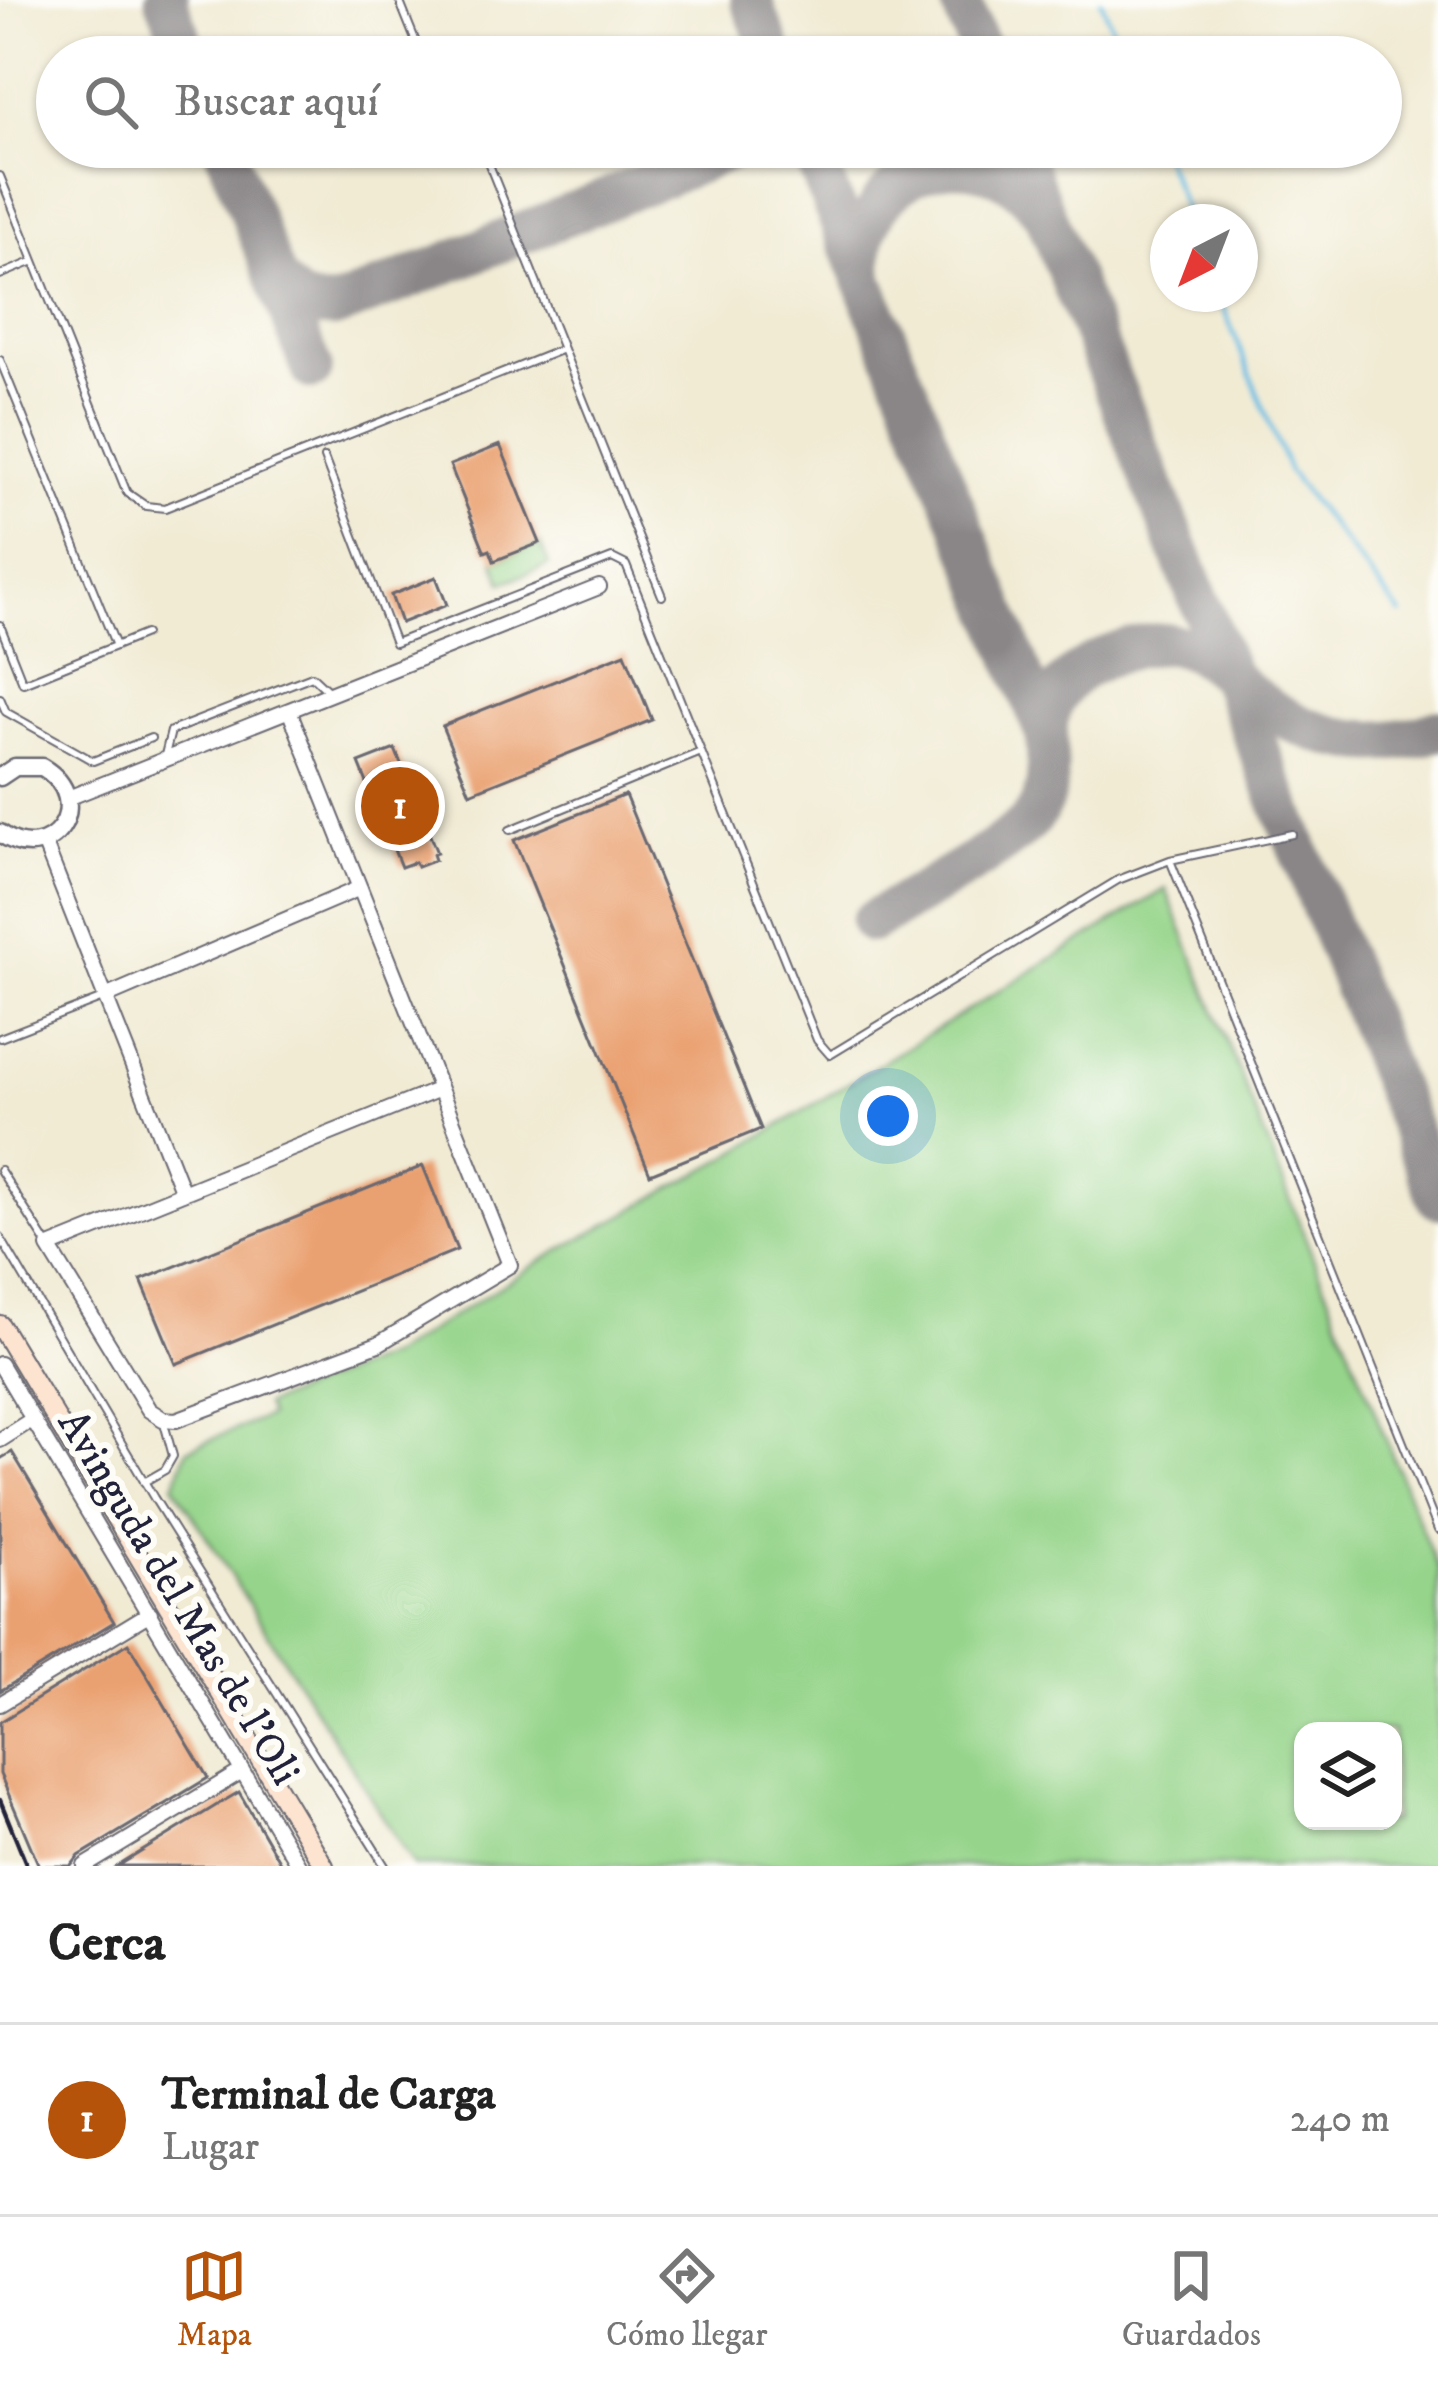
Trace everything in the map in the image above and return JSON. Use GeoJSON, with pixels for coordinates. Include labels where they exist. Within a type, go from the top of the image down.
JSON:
{"type":"FeatureCollection","features":[{"type":"Feature","properties":{"kind":"main road"},"geometry":{"type":"LineString","coordinates":[[0,1325],[324,1866]]}},
{"type":"Feature","properties":{"kind":"street"},"geometry":{"type":"LineString","coordinates":[[68,798],[599,587]]}},
{"type":"Feature","properties":{"kind":"street"},"geometry":{"type":"LineString","coordinates":[[289,710],[360,888],[440,1089],[510,1265],[378,1344],[176,1420],[149,1410],[49,1247],[440,1089]]}},
{"type":"Feature","properties":{"kind":"street"},"geometry":{"type":"LineString","coordinates":[[1,775],[28,765],[42,767],[54,774],[68,798],[64,824],[44,842],[31,845],[2,838]]}},
{"type":"Feature","properties":{"kind":"street"},"geometry":{"type":"LineString","coordinates":[[44,842],[183,1193]]}},
{"type":"Feature","properties":{"kind":"street"},"geometry":{"type":"LineString","coordinates":[[105,997],[360,888]]}},
{"type":"Feature","properties":{"kind":"street","name":"Avinguda del Mas de l'Oli"},"geometry":{"type":"LineString","coordinates":[[0,1364],[299,1866]]}},
{"type":"Feature","properties":{"kind":"street"},"geometry":{"type":"LineString","coordinates":[[0,1440],[33,1419]]}},
{"type":"Feature","properties":{"kind":"street"},"geometry":{"type":"LineString","coordinates":[[0,1704],[150,1613]]}},
{"type":"Feature","properties":{"kind":"street"},"geometry":{"type":"LineString","coordinates":[[85,1866],[242,1771]]}},
{"type":"Feature","properties":{"kind":"lane"},"geometry":{"type":"LineString","coordinates":[[399,0],[414,36]]}},
{"type":"Feature","properties":{"kind":"lane"},"geometry":{"type":"LineString","coordinates":[[490,168],[662,596]]}},
{"type":"Feature","properties":{"kind":"lane"},"geometry":{"type":"LineString","coordinates":[[0,176],[127,493],[146,506],[165,508],[563,349]]}},
{"type":"Feature","properties":{"kind":"lane"},"geometry":{"type":"LineString","coordinates":[[0,274],[34,261]]}},
{"type":"Feature","properties":{"kind":"lane"},"geometry":{"type":"LineString","coordinates":[[0,360],[4,382],[116,646]]}},
{"type":"Feature","properties":{"kind":"lane"},"geometry":{"type":"LineString","coordinates":[[324,458],[395,643],[612,559],[626,565],[818,1040],[830,1055],[1118,880],[1170,860],[1292,834]]}},
{"type":"Feature","properties":{"kind":"lane"},"geometry":{"type":"LineString","coordinates":[[637,593],[657,585]]}},
{"type":"Feature","properties":{"kind":"lane"},"geometry":{"type":"LineString","coordinates":[[0,625],[23,683],[145,634]]}},
{"type":"Feature","properties":{"kind":"lane"},"geometry":{"type":"LineString","coordinates":[[164,760],[171,730],[312,676],[331,694]]}},
{"type":"Feature","properties":{"kind":"lane"},"geometry":{"type":"LineString","coordinates":[[0,698],[5,712],[93,761],[151,738]]}},
{"type":"Feature","properties":{"kind":"lane"},"geometry":{"type":"LineString","coordinates":[[509,830],[701,752]]}},
{"type":"Feature","properties":{"kind":"lane"},"geometry":{"type":"LineString","coordinates":[[1170,860],[1438,1530]]}},
{"type":"Feature","properties":{"kind":"lane"},"geometry":{"type":"LineString","coordinates":[[0,1038],[105,997]]}},
{"type":"Feature","properties":{"kind":"lane"},"geometry":{"type":"LineString","coordinates":[[0,1170],[49,1247]]}},
{"type":"Feature","properties":{"kind":"lane"},"geometry":{"type":"LineString","coordinates":[[0,1237],[144,1482],[385,1866]]}},
{"type":"Feature","properties":{"kind":"lane"},"geometry":{"type":"LineString","coordinates":[[144,1482],[165,1469],[172,1456],[163,1419]]}},
{"type":"Feature","properties":{"kind":"green space"},"geometry":{"type":"Polygon","coordinates":[[[540,543],[549,565],[503,583],[494,561],[540,543]]]}},
{"type":"Feature","properties":{"kind":"green space"},"geometry":{"type":"Polygon","coordinates":[[[1166,889],[1438,1570],[1438,1866],[414,1866],[174,1485],[188,1449],[269,1416],[265,1405],[390,1356],[539,1262],[726,1158],[1166,889]]]}},
{"type":"Feature","properties":{"kind":"building"},"geometry":{"type":"Polygon","coordinates":[[[500,445],[540,543],[494,561],[490,550],[485,552],[450,465],[500,445]]]}},
{"type":"Feature","properties":{"kind":"building"},"geometry":{"type":"Polygon","coordinates":[[[436,577],[447,605],[401,623],[391,595],[436,577]]]}},
{"type":"Feature","properties":{"kind":"building"},"geometry":{"type":"Polygon","coordinates":[[[625,653],[652,720],[470,793],[442,726],[625,653]]]}},
{"type":"Feature","properties":{"kind":"building"},"geometry":{"type":"Polygon","coordinates":[[[395,749],[437,853],[435,860],[417,867],[415,862],[401,867],[359,763],[395,749]]]}},
{"type":"Feature","properties":{"kind":"building"},"geometry":{"type":"Polygon","coordinates":[[[625,795],[761,1129],[650,1174],[514,840],[625,795]]]}},
{"type":"Feature","properties":{"kind":"building"},"geometry":{"type":"Polygon","coordinates":[[[423,1166],[457,1250],[176,1364],[141,1280],[423,1166]]]}},
{"type":"Feature","properties":{"kind":"building"},"geometry":{"type":"Polygon","coordinates":[[[12,1452],[114,1622],[0,1691],[0,1459],[12,1452]]]}},
{"type":"Feature","properties":{"kind":"building"},"geometry":{"type":"Polygon","coordinates":[[[128,1643],[208,1778],[79,1856],[71,1866],[39,1866],[0,1774],[0,1722],[128,1643]]]}},
{"type":"Feature","properties":{"kind":"building"},"geometry":{"type":"Polygon","coordinates":[[[239,1792],[282,1866],[118,1866],[222,1802],[239,1792]]]}},
{"type":"Feature","properties":{"kind":"waterway"},"geometry":{"type":"LineString","coordinates":[[1101,0],[1116,36]]}},
{"type":"Feature","properties":{"kind":"waterway"},"geometry":{"type":"LineString","coordinates":[[1168,168],[1182,204]]}},
{"type":"Feature","properties":{"kind":"waterway"},"geometry":{"type":"LineString","coordinates":[[1225,312],[1289,472],[1401,614]]}},
{"type":"Feature","properties":{"kind":"taxiway"},"geometry":{"type":"LineString","coordinates":[[166,0],[181,36]]}},
{"type":"Feature","properties":{"kind":"taxiway"},"geometry":{"type":"LineString","coordinates":[[751,0],[766,36]]}},
{"type":"Feature","properties":{"kind":"taxiway"},"geometry":{"type":"LineString","coordinates":[[960,0],[975,36]]}},
{"type":"Feature","properties":{"kind":"taxiway"},"geometry":{"type":"LineString","coordinates":[[232,168],[312,369]]}},
{"type":"Feature","properties":{"kind":"taxiway"},"geometry":{"type":"LineString","coordinates":[[277,280],[302,302],[337,307],[685,168]]}},
{"type":"Feature","properties":{"kind":"taxiway"},"geometry":{"type":"LineString","coordinates":[[818,168],[1045,732]]}},
{"type":"Feature","properties":{"kind":"taxiway"},"geometry":{"type":"LineString","coordinates":[[863,275],[865,239],[877,209],[897,186],[943,168]]}},
{"type":"Feature","properties":{"kind":"taxiway"},"geometry":{"type":"LineString","coordinates":[[974,168],[1013,183],[1039,208]]}},
{"type":"Feature","properties":{"kind":"taxiway"},"geometry":{"type":"LineString","coordinates":[[1026,168],[1438,1198]]}},
{"type":"Feature","properties":{"kind":"taxiway"},"geometry":{"type":"LineString","coordinates":[[871,922],[981,857],[1033,817],[1044,796],[1049,712],[1058,693],[1077,674],[1109,656],[1154,644],[1191,649],[1291,721],[1338,737],[1388,741],[1438,730]]}},
{"type":"Feature","properties":{"kind":"railway"},"geometry":{"type":"LineString","coordinates":[[0,1800],[27,1866]]}},
{"type":"Feature","properties":{"kind":"place","name":"Terminal de Carga"},"geometry":{"type":"Point","coordinates":[400,806]}}]}
